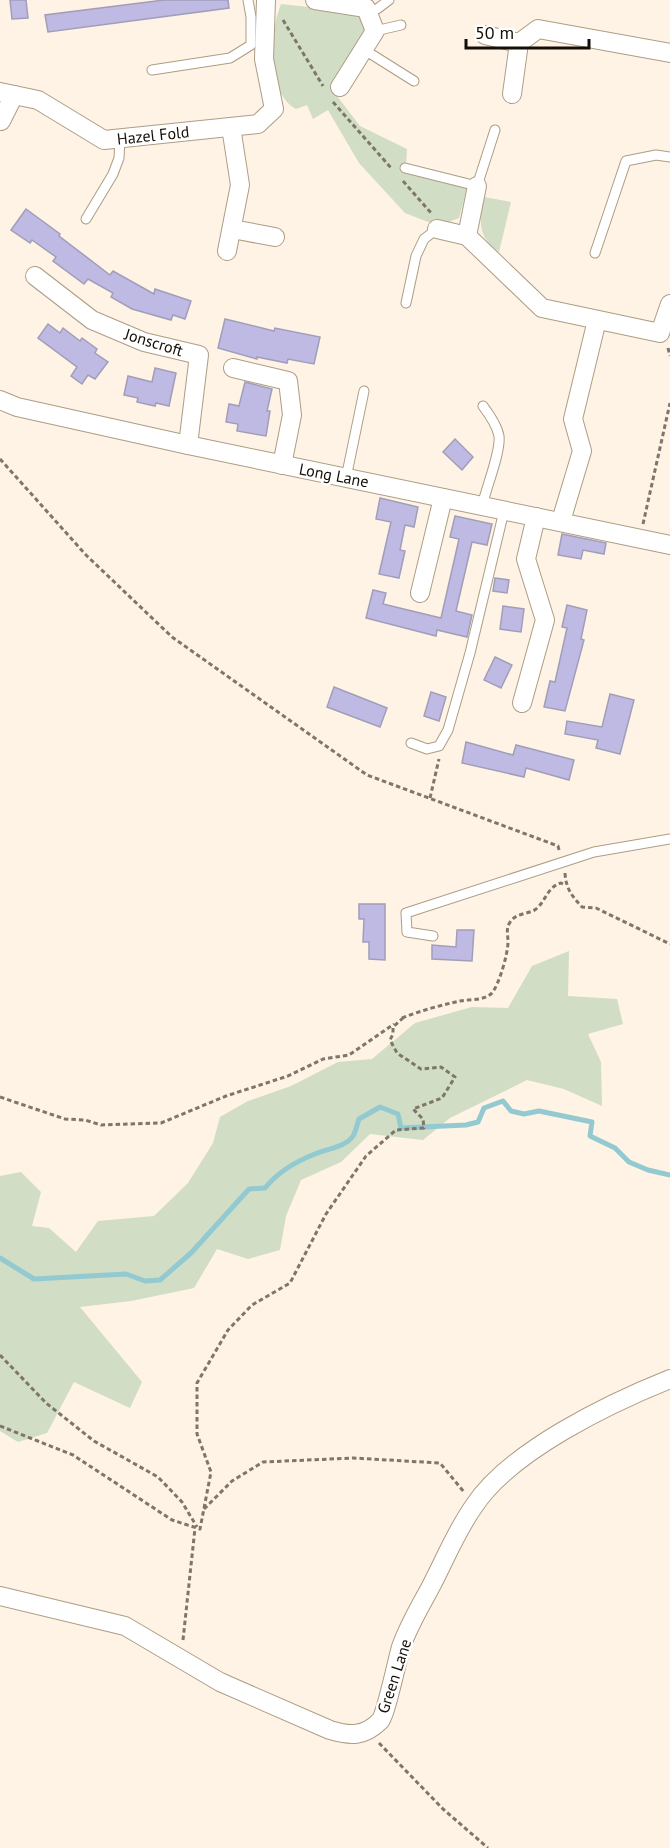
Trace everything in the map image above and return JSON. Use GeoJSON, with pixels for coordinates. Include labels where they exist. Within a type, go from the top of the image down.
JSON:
{"type":"FeatureCollection","features":[{"type":"Feature","properties":{"kind":"street","name":"Hazel Fold"},"geometry":{"type":"LineString","coordinates":[[1,121],[7,94],[38,99],[104,140],[258,124],[274,109],[264,59],[266,0]]}},
{"type":"Feature","properties":{"kind":"street"},"geometry":{"type":"LineString","coordinates":[[315,0],[366,8],[375,31],[331,90]]}},
{"type":"Feature","properties":{"kind":"street"},"geometry":{"type":"LineString","coordinates":[[512,94],[519,43],[538,29],[670,53]]}},
{"type":"Feature","properties":{"kind":"street"},"geometry":{"type":"LineString","coordinates":[[485,35],[519,43]]}},
{"type":"Feature","properties":{"kind":"street"},"geometry":{"type":"LineString","coordinates":[[227,251],[240,185],[231,127]]}},
{"type":"Feature","properties":{"kind":"street"},"geometry":{"type":"LineString","coordinates":[[467,236],[477,186]]}},
{"type":"Feature","properties":{"kind":"street"},"geometry":{"type":"LineString","coordinates":[[436,223],[467,236],[542,308],[660,333],[670,304]]}},
{"type":"Feature","properties":{"kind":"street"},"geometry":{"type":"LineString","coordinates":[[232,229],[275,237]]}},
{"type":"Feature","properties":{"kind":"street","name":"Jonscroft"},"geometry":{"type":"LineString","coordinates":[[35,276],[92,320],[144,342],[199,355],[188,445]]}},
{"type":"Feature","properties":{"kind":"street"},"geometry":{"type":"LineString","coordinates":[[561,521],[582,451],[573,419],[597,320]]}},
{"type":"Feature","properties":{"kind":"street"},"geometry":{"type":"LineString","coordinates":[[233,368],[288,381],[292,415],[282,465]]}},
{"type":"Feature","properties":{"kind":"street","name":"Long Lane"},"geometry":{"type":"LineString","coordinates":[[0,400],[17,407],[188,445],[670,544]]}},
{"type":"Feature","properties":{"kind":"street"},"geometry":{"type":"LineString","coordinates":[[420,593],[443,498]]}},
{"type":"Feature","properties":{"kind":"street"},"geometry":{"type":"LineString","coordinates":[[522,703],[545,620],[526,559],[536,517]]}},
{"type":"Feature","properties":{"kind":"street","name":"Green Lane"},"geometry":{"type":"LineString","coordinates":[[0,1596],[125,1626],[220,1682],[330,1730],[348,1736],[366,1732],[381,1719],[402,1645],[474,1505],[501,1475],[532,1450],[599,1411],[670,1378]]}},
{"type":"Feature","properties":{"kind":"lane"},"geometry":{"type":"LineString","coordinates":[[152,70],[230,58],[251,45],[251,17],[248,0]]}},
{"type":"Feature","properties":{"kind":"lane"},"geometry":{"type":"LineString","coordinates":[[368,13],[389,0]]}},
{"type":"Feature","properties":{"kind":"lane"},"geometry":{"type":"LineString","coordinates":[[375,31],[401,25]]}},
{"type":"Feature","properties":{"kind":"lane"},"geometry":{"type":"LineString","coordinates":[[363,49],[414,81]]}},
{"type":"Feature","properties":{"kind":"lane"},"geometry":{"type":"LineString","coordinates":[[405,168],[477,186],[495,130]]}},
{"type":"Feature","properties":{"kind":"lane"},"geometry":{"type":"LineString","coordinates":[[86,219],[113,174],[119,158],[120,139]]}},
{"type":"Feature","properties":{"kind":"lane"},"geometry":{"type":"LineString","coordinates":[[595,253],[626,160],[656,155],[670,157]]}},
{"type":"Feature","properties":{"kind":"lane"},"geometry":{"type":"LineString","coordinates":[[406,303],[417,256],[424,239],[436,223]]}},
{"type":"Feature","properties":{"kind":"lane"},"geometry":{"type":"LineString","coordinates":[[346,478],[364,391]]}},
{"type":"Feature","properties":{"kind":"lane"},"geometry":{"type":"LineString","coordinates":[[482,506],[499,435],[483,406]]}},
{"type":"Feature","properties":{"kind":"lane"},"geometry":{"type":"LineString","coordinates":[[411,743],[427,749],[439,746],[443,742],[470,653],[504,510]]}},
{"type":"Feature","properties":{"kind":"lane"},"geometry":{"type":"LineString","coordinates":[[433,936],[406,932],[406,913],[529,875],[594,852],[670,839]]}},
{"type":"Feature","properties":{"kind":"path"},"geometry":{"type":"LineString","coordinates":[[283,19],[331,90],[336,106],[436,223]]}},
{"type":"Feature","properties":{"kind":"path"},"geometry":{"type":"LineString","coordinates":[[639,538],[670,403]]}},
{"type":"Feature","properties":{"kind":"path"},"geometry":{"type":"LineString","coordinates":[[0,459],[86,555],[172,637],[367,775],[558,846],[566,885],[582,908],[596,908],[670,944]]}},
{"type":"Feature","properties":{"kind":"path"},"geometry":{"type":"LineString","coordinates":[[430,798],[443,742]]}},
{"type":"Feature","properties":{"kind":"path"},"geometry":{"type":"LineString","coordinates":[[0,1097],[65,1119],[85,1120],[101,1125],[161,1123],[226,1096],[288,1076],[323,1059],[349,1055],[402,1018],[461,1001],[480,999],[492,993],[498,983],[508,945],[509,922],[523,912],[530,912],[537,908],[551,888],[561,883],[566,885]]}},
{"type":"Feature","properties":{"kind":"path"},"geometry":{"type":"LineString","coordinates":[[0,1426],[73,1455],[172,1520],[200,1528],[212,1472],[197,1434],[197,1383],[228,1330],[252,1305],[290,1282],[326,1214],[366,1156],[396,1130],[424,1128],[423,1119],[413,1109],[442,1098],[455,1077],[441,1067],[421,1069],[397,1053],[390,1040],[393,1027],[402,1018]]}},
{"type":"Feature","properties":{"kind":"path"},"geometry":{"type":"LineString","coordinates":[[0,1355],[46,1403],[94,1441],[158,1477],[182,1502],[196,1528],[182,1651]]}},
{"type":"Feature","properties":{"kind":"path"},"geometry":{"type":"LineString","coordinates":[[204,1510],[232,1481],[262,1462],[363,1458],[440,1463],[474,1505]]}},
{"type":"Feature","properties":{"kind":"path"},"geometry":{"type":"LineString","coordinates":[[366,1732],[388,1751],[443,1809],[488,1848]]}},
{"type":"Feature","properties":{"kind":"green space"},"geometry":{"type":"Polygon","coordinates":[[[281,4],[363,13],[369,40],[340,87],[337,96],[360,126],[407,149],[406,168],[468,184],[459,218],[446,223],[428,222],[405,213],[359,163],[328,110],[313,119],[307,105],[296,109],[286,100],[279,89],[273,60],[274,30],[281,4]]]}},
{"type":"Feature","properties":{"kind":"green space"},"geometry":{"type":"Polygon","coordinates":[[[484,197],[511,202],[499,252],[487,241],[481,228],[484,197]]]}},
{"type":"Feature","properties":{"kind":"green space"},"geometry":{"type":"Polygon","coordinates":[[[569,951],[568,996],[617,999],[623,1024],[588,1034],[601,1062],[602,1106],[564,1089],[527,1080],[450,1118],[423,1140],[370,1134],[341,1162],[301,1180],[286,1216],[280,1250],[248,1259],[217,1249],[194,1288],[131,1301],[80,1307],[142,1382],[130,1408],[74,1382],[47,1433],[18,1442],[0,1431],[0,1176],[21,1172],[41,1192],[32,1226],[49,1228],[76,1252],[98,1221],[154,1216],[188,1183],[213,1143],[220,1117],[248,1101],[291,1086],[338,1062],[372,1059],[415,1023],[472,1007],[508,1008],[532,966],[569,951]]]}},
{"type":"Feature","properties":{"kind":"building"},"geometry":{"type":"Polygon","coordinates":[[[10,0],[26,0],[28,18],[12,19],[10,0]]]}},
{"type":"Feature","properties":{"kind":"building"},"geometry":{"type":"Polygon","coordinates":[[[164,0],[228,0],[229,8],[48,32],[45,15],[164,0]]]}},
{"type":"Feature","properties":{"kind":"building"},"geometry":{"type":"Polygon","coordinates":[[[26,209],[110,275],[113,271],[154,294],[155,289],[191,301],[185,319],[173,315],[171,320],[132,309],[111,297],[113,293],[88,279],[84,284],[53,261],[56,257],[32,240],[30,243],[11,230],[26,209]]]}},
{"type":"Feature","properties":{"kind":"building"},"geometry":{"type":"Polygon","coordinates":[[[225,319],[274,331],[275,328],[320,337],[314,364],[288,359],[287,363],[257,357],[257,359],[218,348],[225,319]]]}},
{"type":"Feature","properties":{"kind":"building"},"geometry":{"type":"Polygon","coordinates":[[[48,324],[60,333],[63,328],[80,341],[82,338],[97,349],[95,353],[108,362],[95,379],[88,375],[82,384],[71,376],[77,367],[38,338],[48,324]]]}},
{"type":"Feature","properties":{"kind":"building"},"geometry":{"type":"Polygon","coordinates":[[[155,368],[176,373],[169,406],[137,402],[138,398],[124,395],[128,376],[152,382],[155,368]]]}},
{"type":"Feature","properties":{"kind":"building"},"geometry":{"type":"Polygon","coordinates":[[[245,382],[272,389],[267,411],[270,411],[266,436],[237,431],[238,424],[226,422],[229,404],[239,406],[245,382]]]}},
{"type":"Feature","properties":{"kind":"building"},"geometry":{"type":"Polygon","coordinates":[[[455,439],[473,457],[462,470],[443,452],[455,439]]]}},
{"type":"Feature","properties":{"kind":"building"},"geometry":{"type":"Polygon","coordinates":[[[380,498],[418,507],[414,527],[405,525],[400,550],[405,551],[399,578],[379,574],[391,522],[376,519],[380,498]]]}},
{"type":"Feature","properties":{"kind":"building"},"geometry":{"type":"Polygon","coordinates":[[[455,516],[492,524],[487,545],[472,542],[456,611],[472,615],[467,637],[437,630],[436,636],[366,618],[373,590],[386,593],[383,604],[441,618],[459,539],[450,537],[455,516]]]}},
{"type":"Feature","properties":{"kind":"building"},"geometry":{"type":"Polygon","coordinates":[[[562,534],[606,543],[604,554],[583,550],[581,559],[558,555],[562,534]]]}},
{"type":"Feature","properties":{"kind":"building"},"geometry":{"type":"Polygon","coordinates":[[[495,578],[509,580],[507,593],[493,591],[495,578]]]}},
{"type":"Feature","properties":{"kind":"building"},"geometry":{"type":"Polygon","coordinates":[[[567,605],[587,610],[581,639],[584,640],[565,711],[544,707],[550,681],[555,682],[567,628],[562,627],[567,605]]]}},
{"type":"Feature","properties":{"kind":"building"},"geometry":{"type":"Polygon","coordinates":[[[503,606],[524,609],[521,632],[500,629],[503,606]]]}},
{"type":"Feature","properties":{"kind":"building"},"geometry":{"type":"Polygon","coordinates":[[[495,657],[512,665],[501,688],[484,680],[495,657]]]}},
{"type":"Feature","properties":{"kind":"building"},"geometry":{"type":"Polygon","coordinates":[[[334,687],[387,708],[380,727],[327,707],[334,687]]]}},
{"type":"Feature","properties":{"kind":"building"},"geometry":{"type":"Polygon","coordinates":[[[431,692],[446,697],[439,721],[424,716],[431,692]]]}},
{"type":"Feature","properties":{"kind":"building"},"geometry":{"type":"Polygon","coordinates":[[[610,694],[634,700],[620,754],[596,748],[598,740],[565,734],[567,721],[602,727],[610,694]]]}},
{"type":"Feature","properties":{"kind":"building"},"geometry":{"type":"Polygon","coordinates":[[[466,742],[513,755],[516,745],[574,760],[569,780],[526,768],[524,777],[462,763],[466,742]]]}},
{"type":"Feature","properties":{"kind":"building"},"geometry":{"type":"Polygon","coordinates":[[[359,904],[385,904],[385,960],[369,959],[369,942],[363,942],[364,919],[359,919],[359,904]]]}},
{"type":"Feature","properties":{"kind":"building"},"geometry":{"type":"Polygon","coordinates":[[[457,930],[474,930],[472,961],[432,959],[432,945],[456,947],[457,930]]]}},
{"type":"Feature","properties":{"kind":"waterway"},"geometry":{"type":"LineString","coordinates":[[0,1258],[34,1279],[126,1274],[145,1281],[160,1280],[191,1253],[249,1189],[265,1188],[281,1172],[294,1164],[346,1143],[353,1136],[359,1119],[380,1107],[398,1114],[401,1128],[466,1125],[478,1122],[484,1108],[503,1101],[511,1111],[524,1114],[539,1111],[592,1122],[590,1136],[615,1148],[629,1162],[648,1170],[670,1175]]}}]}
